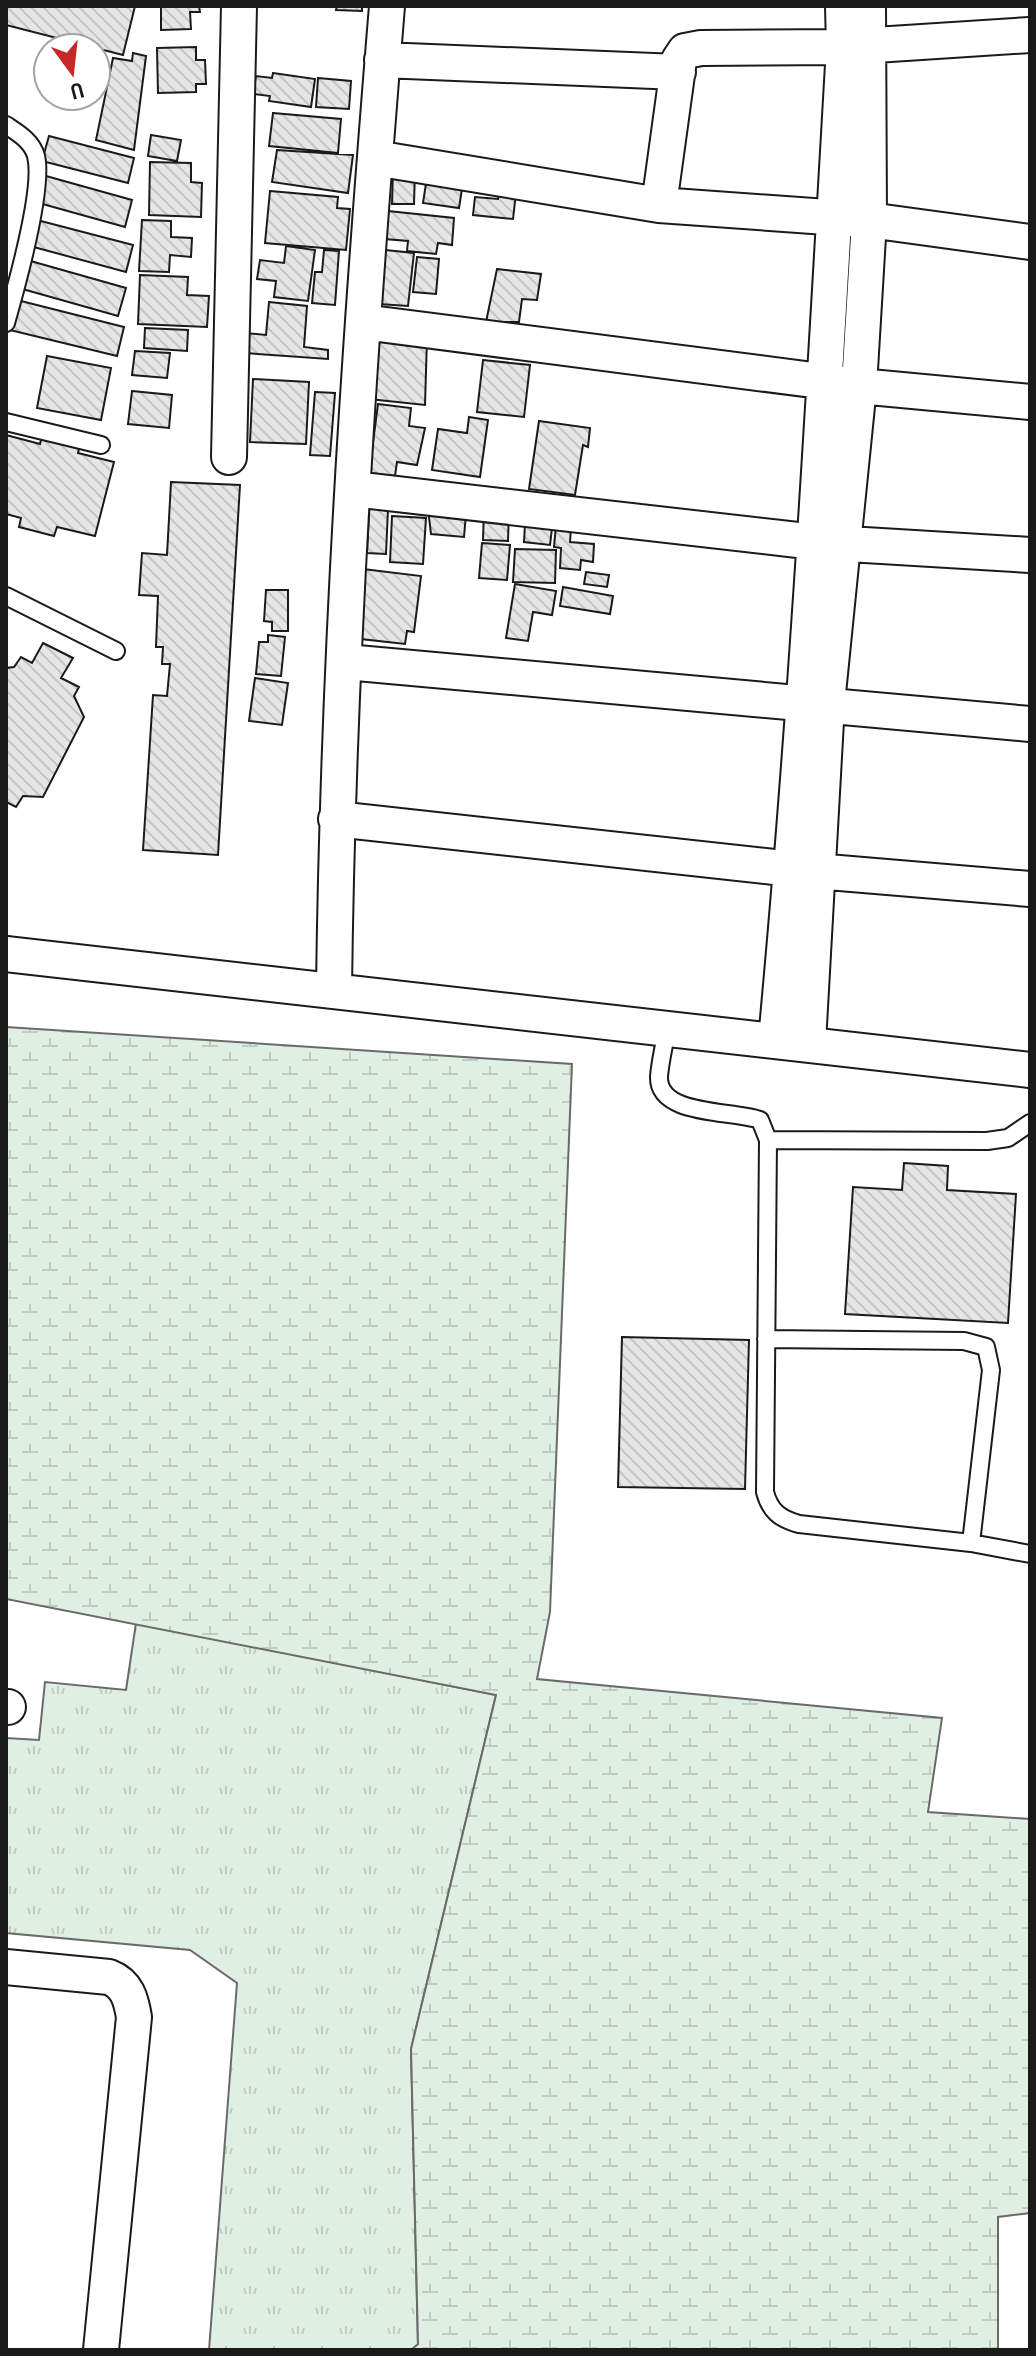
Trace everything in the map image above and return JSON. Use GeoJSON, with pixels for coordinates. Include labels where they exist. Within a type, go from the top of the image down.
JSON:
{"type":"FeatureCollection","features":[{"type":"Feature","properties":{"kind":"street"},"geometry":{"type":"LineString","coordinates":[[229,457],[239,6]]}},
{"type":"Feature","properties":{"kind":"street"},"geometry":{"type":"LineString","coordinates":[[334,989],[336,819],[353,489],[387,6]]}},
{"type":"Feature","properties":{"kind":"street"},"geometry":{"type":"LineString","coordinates":[[828,542],[859,386],[869,220],[856,46],[843,6]]}},
{"type":"Feature","properties":{"kind":"street"},"geometry":{"type":"LineString","coordinates":[[792,1042],[828,542],[825,381],[834,219],[856,46],[868,6]]}},
{"type":"Feature","properties":{"kind":"street"},"geometry":{"type":"LineString","coordinates":[[659,205],[680,55],[694,48],[856,46],[1030,35]]}},
{"type":"Feature","properties":{"kind":"street"},"geometry":{"type":"LineString","coordinates":[[382,60],[678,72]]}},
{"type":"Feature","properties":{"kind":"street"},"geometry":{"type":"LineString","coordinates":[[375,158],[659,205],[869,220],[1030,242]]}},
{"type":"Feature","properties":{"kind":"street"},"geometry":{"type":"LineString","coordinates":[[363,322],[859,386],[1030,402]]}},
{"type":"Feature","properties":{"kind":"street"},"geometry":{"type":"LineString","coordinates":[[353,489],[828,542],[1030,555]]}},
{"type":"Feature","properties":{"kind":"street"},"geometry":{"type":"LineString","coordinates":[[346,662],[1030,724]]}},
{"type":"Feature","properties":{"kind":"street"},"geometry":{"type":"LineString","coordinates":[[336,819],[805,870],[1030,889]]}},
{"type":"Feature","properties":{"kind":"street"},"geometry":{"type":"LineString","coordinates":[[6,954],[1030,1070]]}},
{"type":"Feature","properties":{"kind":"street"},"geometry":{"type":"LineString","coordinates":[[6,1967],[109,1977],[119,1980],[130,1996],[134,2017],[101,2350]]}},
{"type":"Feature","properties":{"kind":"lane"},"geometry":{"type":"LineString","coordinates":[[6,125],[29,142],[36,155],[37,175],[21,271],[6,323]]}},
{"type":"Feature","properties":{"kind":"lane"},"geometry":{"type":"LineString","coordinates":[[6,422],[101,445]]}},
{"type":"Feature","properties":{"kind":"lane"},"geometry":{"type":"LineString","coordinates":[[6,596],[116,651]]}},
{"type":"Feature","properties":{"kind":"lane"},"geometry":{"type":"LineString","coordinates":[[667,1027],[659,1080],[663,1094],[684,1108],[742,1114],[760,1120],[768,1140],[765,1492],[776,1514],[799,1524],[971,1543],[1030,1554]]}},
{"type":"Feature","properties":{"kind":"lane"},"geometry":{"type":"LineString","coordinates":[[768,1140],[987,1141],[1008,1138],[1030,1123]]}},
{"type":"Feature","properties":{"kind":"lane"},"geometry":{"type":"LineString","coordinates":[[766,1339],[964,1341],[986,1347],[991,1370],[971,1543]]}},
{"type":"Feature","properties":{"kind":"green space"},"geometry":{"type":"Polygon","coordinates":[[[6,1027],[572,1064],[550,1612],[537,1679],[942,1718],[928,1812],[1030,1819],[1030,2213],[998,2217],[998,2350],[411,2350],[418,2344],[411,2049],[496,1695],[6,1599],[6,1027]]]}},
{"type":"Feature","properties":{"kind":"green space"},"geometry":{"type":"Polygon","coordinates":[[[136,1623],[496,1695],[411,2049],[418,2345],[411,2350],[209,2350],[237,1983],[190,1950],[6,1933],[6,1738],[39,1740],[45,1682],[126,1690],[136,1623]]]}},
{"type":"Feature","properties":{"kind":"building"},"geometry":{"type":"Polygon","coordinates":[[[6,6],[135,6],[123,55],[112,52],[112,32],[33,32],[6,25],[6,6]]]}},
{"type":"Feature","properties":{"kind":"building"},"geometry":{"type":"Polygon","coordinates":[[[161,6],[199,6],[200,12],[190,12],[191,29],[161,30],[161,6]]]}},
{"type":"Feature","properties":{"kind":"building"},"geometry":{"type":"Polygon","coordinates":[[[337,6],[362,6],[362,11],[336,10],[337,6]]]}},
{"type":"Feature","properties":{"kind":"building"},"geometry":{"type":"Polygon","coordinates":[[[196,47],[196,60],[205,60],[206,84],[196,84],[196,92],[158,93],[157,48],[196,47]]]}},
{"type":"Feature","properties":{"kind":"building"},"geometry":{"type":"Polygon","coordinates":[[[133,53],[146,56],[134,150],[96,140],[102,112],[112,112],[113,58],[132,61],[133,53]]]}},
{"type":"Feature","properties":{"kind":"building"},"geometry":{"type":"Polygon","coordinates":[[[273,73],[315,79],[311,107],[269,101],[270,96],[253,94],[256,76],[272,78],[273,73]]]}},
{"type":"Feature","properties":{"kind":"building"},"geometry":{"type":"Polygon","coordinates":[[[318,78],[351,81],[349,109],[316,107],[318,78]]]}},
{"type":"Feature","properties":{"kind":"building"},"geometry":{"type":"Polygon","coordinates":[[[273,113],[341,119],[338,153],[269,146],[273,113]]]}},
{"type":"Feature","properties":{"kind":"building"},"geometry":{"type":"Polygon","coordinates":[[[151,135],[181,140],[177,161],[148,156],[151,135]]]}},
{"type":"Feature","properties":{"kind":"building"},"geometry":{"type":"Polygon","coordinates":[[[49,136],[134,158],[128,183],[42,161],[49,136]]]}},
{"type":"Feature","properties":{"kind":"building"},"geometry":{"type":"Polygon","coordinates":[[[277,150],[353,155],[348,193],[272,182],[277,150]]]}},
{"type":"Feature","properties":{"kind":"building"},"geometry":{"type":"Polygon","coordinates":[[[150,162],[191,163],[191,182],[202,183],[201,217],[149,215],[150,162]]]}},
{"type":"Feature","properties":{"kind":"building"},"geometry":{"type":"Polygon","coordinates":[[[393,170],[415,171],[414,204],[392,204],[393,170]]]}},
{"type":"Feature","properties":{"kind":"building"},"geometry":{"type":"Polygon","coordinates":[[[46,176],[132,200],[125,227],[39,203],[46,176]]]}},
{"type":"Feature","properties":{"kind":"building"},"geometry":{"type":"Polygon","coordinates":[[[427,177],[463,182],[459,208],[423,203],[427,177]]]}},
{"type":"Feature","properties":{"kind":"building"},"geometry":{"type":"Polygon","coordinates":[[[270,191],[338,197],[337,208],[350,209],[346,250],[265,243],[270,191]]]}},
{"type":"Feature","properties":{"kind":"building"},"geometry":{"type":"Polygon","coordinates":[[[499,191],[516,193],[513,219],[473,215],[475,197],[498,199],[499,191]]]}},
{"type":"Feature","properties":{"kind":"building"},"geometry":{"type":"Polygon","coordinates":[[[388,211],[454,218],[452,245],[438,243],[436,254],[407,251],[408,241],[385,239],[388,211]]]}},
{"type":"Feature","properties":{"kind":"building"},"geometry":{"type":"Polygon","coordinates":[[[37,220],[133,245],[126,272],[30,246],[37,220]]]}},
{"type":"Feature","properties":{"kind":"building"},"geometry":{"type":"Polygon","coordinates":[[[142,220],[171,221],[171,237],[192,238],[191,257],[170,255],[169,272],[139,271],[142,220]]]}},
{"type":"Feature","properties":{"kind":"building"},"geometry":{"type":"Polygon","coordinates":[[[286,246],[315,250],[308,301],[274,297],[276,281],[257,279],[260,260],[284,263],[286,246]]]}},
{"type":"Feature","properties":{"kind":"building"},"geometry":{"type":"Polygon","coordinates":[[[324,250],[339,251],[335,305],[312,303],[315,272],[322,272],[324,250]]]}},
{"type":"Feature","properties":{"kind":"building"},"geometry":{"type":"Polygon","coordinates":[[[385,250],[414,253],[408,306],[379,304],[385,250]]]}},
{"type":"Feature","properties":{"kind":"building"},"geometry":{"type":"Polygon","coordinates":[[[417,257],[439,259],[436,294],[413,292],[417,257]]]}},
{"type":"Feature","properties":{"kind":"building"},"geometry":{"type":"Polygon","coordinates":[[[27,260],[126,288],[118,316],[19,288],[27,260]]]}},
{"type":"Feature","properties":{"kind":"building"},"geometry":{"type":"Polygon","coordinates":[[[497,269],[541,274],[537,300],[522,299],[519,322],[486,322],[497,269]]]}},
{"type":"Feature","properties":{"kind":"building"},"geometry":{"type":"Polygon","coordinates":[[[140,275],[188,277],[187,295],[209,296],[207,327],[138,324],[140,275]]]}},
{"type":"Feature","properties":{"kind":"building"},"geometry":{"type":"Polygon","coordinates":[[[17,300],[124,327],[117,356],[10,330],[17,300]]]}},
{"type":"Feature","properties":{"kind":"building"},"geometry":{"type":"Polygon","coordinates":[[[269,302],[307,306],[304,347],[328,350],[328,359],[244,353],[245,333],[266,335],[269,302]]]}},
{"type":"Feature","properties":{"kind":"building"},"geometry":{"type":"Polygon","coordinates":[[[145,328],[188,330],[187,351],[144,348],[145,328]]]}},
{"type":"Feature","properties":{"kind":"building"},"geometry":{"type":"Polygon","coordinates":[[[372,332],[427,338],[425,405],[369,399],[372,332]]]}},
{"type":"Feature","properties":{"kind":"building"},"geometry":{"type":"Polygon","coordinates":[[[135,351],[170,353],[167,378],[132,375],[135,351]]]}},
{"type":"Feature","properties":{"kind":"building"},"geometry":{"type":"Polygon","coordinates":[[[47,356],[111,368],[101,420],[37,408],[47,356]]]}},
{"type":"Feature","properties":{"kind":"building"},"geometry":{"type":"Polygon","coordinates":[[[483,360],[530,365],[524,417],[477,412],[483,360]]]}},
{"type":"Feature","properties":{"kind":"building"},"geometry":{"type":"Polygon","coordinates":[[[253,379],[309,382],[306,444],[250,442],[253,379]]]}},
{"type":"Feature","properties":{"kind":"building"},"geometry":{"type":"Polygon","coordinates":[[[132,391],[172,395],[169,428],[128,424],[132,391]]]}},
{"type":"Feature","properties":{"kind":"building"},"geometry":{"type":"Polygon","coordinates":[[[315,392],[335,393],[330,456],[310,455],[315,392]]]}},
{"type":"Feature","properties":{"kind":"building"},"geometry":{"type":"Polygon","coordinates":[[[378,404],[411,408],[409,426],[425,428],[417,465],[397,462],[395,476],[369,473],[378,404]]]}},
{"type":"Feature","properties":{"kind":"building"},"geometry":{"type":"Polygon","coordinates":[[[469,417],[488,420],[480,477],[432,470],[438,429],[467,433],[469,417]]]}},
{"type":"Feature","properties":{"kind":"building"},"geometry":{"type":"Polygon","coordinates":[[[539,421],[590,428],[588,447],[583,445],[575,495],[529,489],[539,421]]]}},
{"type":"Feature","properties":{"kind":"building"},"geometry":{"type":"Polygon","coordinates":[[[6,435],[40,444],[42,436],[80,445],[78,453],[114,462],[95,536],[57,527],[54,536],[19,527],[21,518],[6,514],[6,435]]]}},
{"type":"Feature","properties":{"kind":"building"},"geometry":{"type":"Polygon","coordinates":[[[171,482],[240,485],[218,855],[143,850],[153,695],[167,696],[170,664],[162,664],[163,647],[156,647],[158,596],[139,595],[142,553],[167,555],[171,482]]]}},
{"type":"Feature","properties":{"kind":"building"},"geometry":{"type":"Polygon","coordinates":[[[370,495],[388,509],[386,554],[367,553],[370,495]]]}},
{"type":"Feature","properties":{"kind":"building"},"geometry":{"type":"Polygon","coordinates":[[[427,500],[467,503],[464,537],[431,534],[427,500]]]}},
{"type":"Feature","properties":{"kind":"building"},"geometry":{"type":"Polygon","coordinates":[[[484,509],[509,509],[508,541],[483,540],[484,509]]]}},
{"type":"Feature","properties":{"kind":"building"},"geometry":{"type":"Polygon","coordinates":[[[557,514],[572,515],[570,542],[594,544],[593,562],[581,560],[580,570],[560,568],[561,548],[554,547],[557,514]]]}},
{"type":"Feature","properties":{"kind":"building"},"geometry":{"type":"Polygon","coordinates":[[[392,516],[426,518],[423,564],[390,562],[392,516]]]}},
{"type":"Feature","properties":{"kind":"building"},"geometry":{"type":"Polygon","coordinates":[[[525,524],[552,528],[550,545],[524,542],[525,524]]]}},
{"type":"Feature","properties":{"kind":"building"},"geometry":{"type":"Polygon","coordinates":[[[482,543],[510,545],[507,580],[479,578],[482,543]]]}},
{"type":"Feature","properties":{"kind":"building"},"geometry":{"type":"Polygon","coordinates":[[[515,549],[556,550],[555,583],[513,582],[515,549]]]}},
{"type":"Feature","properties":{"kind":"building"},"geometry":{"type":"Polygon","coordinates":[[[363,569],[421,576],[414,632],[407,631],[405,644],[361,639],[362,628],[356,627],[363,569]]]}},
{"type":"Feature","properties":{"kind":"building"},"geometry":{"type":"Polygon","coordinates":[[[586,572],[609,575],[607,587],[584,584],[586,572]]]}},
{"type":"Feature","properties":{"kind":"building"},"geometry":{"type":"Polygon","coordinates":[[[515,584],[556,591],[552,615],[533,612],[528,641],[506,638],[515,584]]]}},
{"type":"Feature","properties":{"kind":"building"},"geometry":{"type":"Polygon","coordinates":[[[563,587],[613,596],[610,614],[560,606],[563,587]]]}},
{"type":"Feature","properties":{"kind":"building"},"geometry":{"type":"Polygon","coordinates":[[[266,590],[288,590],[288,631],[272,631],[272,622],[264,621],[266,590]]]}},
{"type":"Feature","properties":{"kind":"building"},"geometry":{"type":"Polygon","coordinates":[[[268,635],[285,637],[281,676],[256,674],[259,642],[268,642],[268,635]]]}},
{"type":"Feature","properties":{"kind":"building"},"geometry":{"type":"Polygon","coordinates":[[[43,643],[73,658],[61,678],[79,687],[74,696],[84,717],[43,797],[23,796],[16,807],[6,802],[6,668],[14,667],[21,657],[32,663],[43,643]]]}},
{"type":"Feature","properties":{"kind":"building"},"geometry":{"type":"Polygon","coordinates":[[[255,678],[288,683],[282,725],[249,721],[255,678]]]}},
{"type":"Feature","properties":{"kind":"building"},"geometry":{"type":"Polygon","coordinates":[[[904,1163],[948,1166],[947,1190],[1016,1194],[1008,1323],[845,1314],[853,1187],[902,1190],[904,1163]]]}},
{"type":"Feature","properties":{"kind":"building"},"geometry":{"type":"Polygon","coordinates":[[[622,1337],[749,1340],[745,1489],[618,1487],[622,1337]]]}}]}
